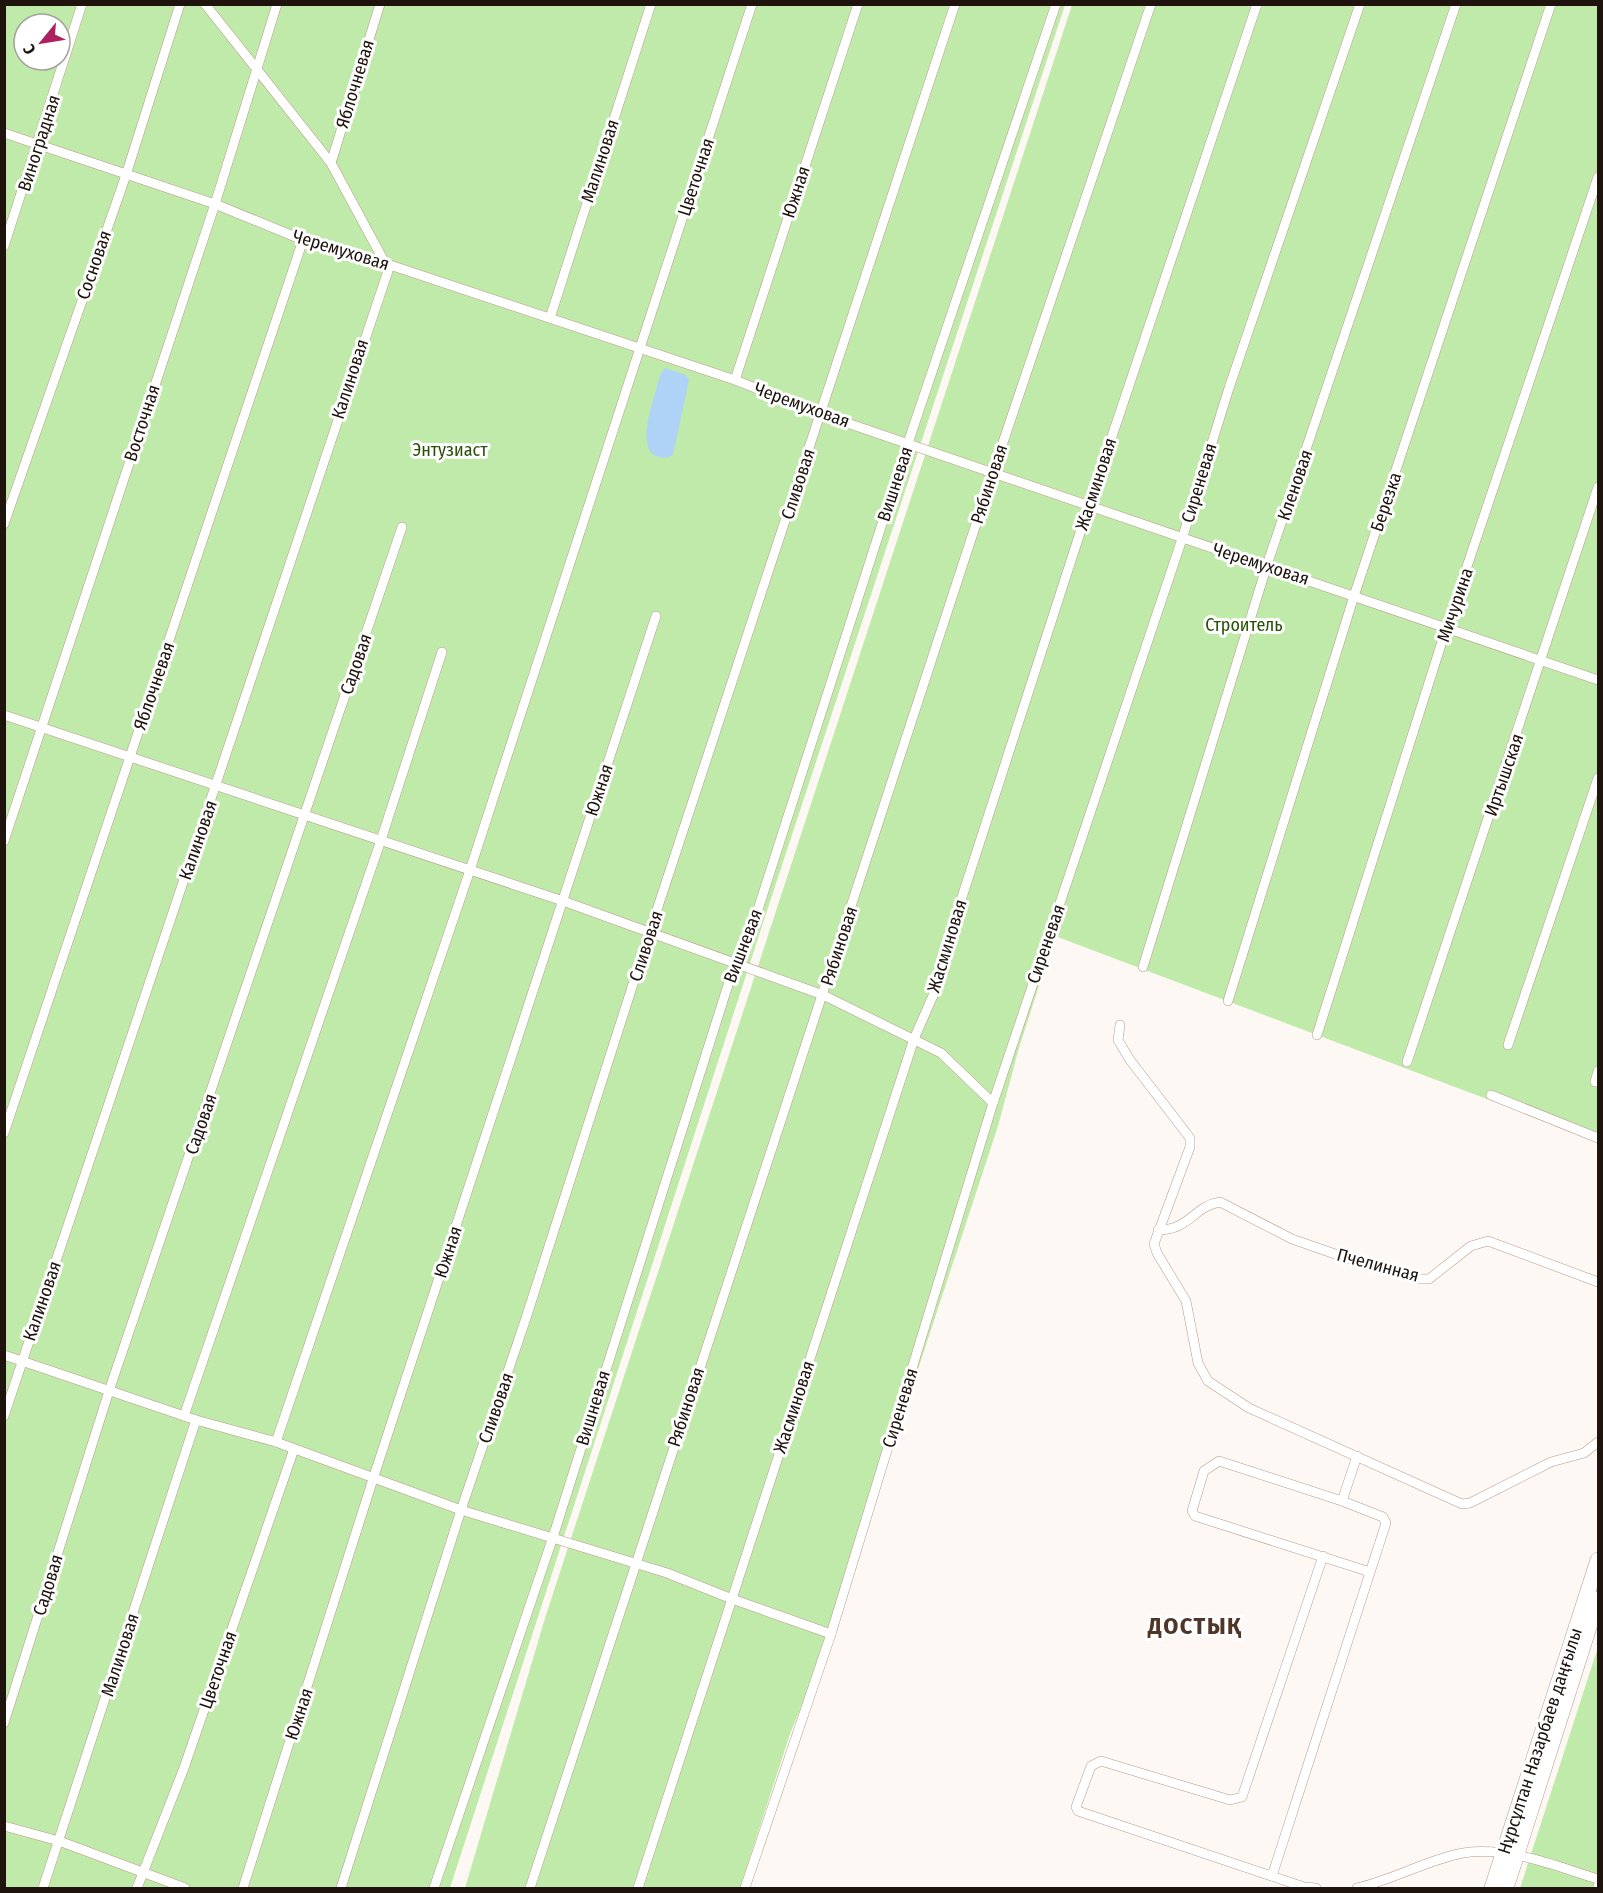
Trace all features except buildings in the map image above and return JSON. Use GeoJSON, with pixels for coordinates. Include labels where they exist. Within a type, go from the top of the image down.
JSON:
{"type":"FeatureCollection","features":[{"type":"Feature","properties":{"kind":"main road","name":"Нұрсұлтан Назарбаев даңғылы"},"geometry":{"type":"LineString","coordinates":[[1506,1888],[1510,1854],[1599,1560]]}},
{"type":"Feature","properties":{"kind":"main road","name":"Нұрсұлтан Назарбаев даңғылы"},"geometry":{"type":"LineString","coordinates":[[1492,1888],[1510,1854],[1599,1599]]}},
{"type":"Feature","properties":{"kind":"street","name":"Виноградная"},"geometry":{"type":"LineString","coordinates":[[4,246],[39,145],[82,4]]}},
{"type":"Feature","properties":{"kind":"street","name":"Сосновая"},"geometry":{"type":"LineString","coordinates":[[4,524],[126,175],[180,4]]}},
{"type":"Feature","properties":{"kind":"street"},"geometry":{"type":"LineString","coordinates":[[205,4],[331,163],[388,264]]}},
{"type":"Feature","properties":{"kind":"street","name":"Восточная"},"geometry":{"type":"LineString","coordinates":[[4,841],[215,204],[277,4]]}},
{"type":"Feature","properties":{"kind":"street","name":"Яблочневая"},"geometry":{"type":"LineString","coordinates":[[331,163],[380,4]]}},
{"type":"Feature","properties":{"kind":"street","name":"Малиновая"},"geometry":{"type":"LineString","coordinates":[[550,318],[651,4]]}},
{"type":"Feature","properties":{"kind":"street","name":"Цветочная"},"geometry":{"type":"LineString","coordinates":[[276,1442],[470,870],[752,4]]}},
{"type":"Feature","properties":{"kind":"street","name":"Южная"},"geometry":{"type":"LineString","coordinates":[[735,380],[858,4]]}},
{"type":"Feature","properties":{"kind":"street","name":"Сливовая"},"geometry":{"type":"LineString","coordinates":[[340,1888],[461,1509],[530,1308],[650,931],[955,4]]}},
{"type":"Feature","properties":{"kind":"street","name":"Вишневая"},"geometry":{"type":"LineString","coordinates":[[434,1888],[553,1537],[735,963],[753,925],[908,443],[1056,4]]}},
{"type":"Feature","properties":{"kind":"street","name":"Рябиновая"},"geometry":{"type":"LineString","coordinates":[[530,1888],[993,472],[1151,4]]}},
{"type":"Feature","properties":{"kind":"street","name":"Жасминовая"},"geometry":{"type":"LineString","coordinates":[[638,1888],[914,1039],[942,975],[951,931],[1089,505],[1257,4]]}},
{"type":"Feature","properties":{"kind":"street","name":"Сиреневая"},"geometry":{"type":"LineString","coordinates":[[746,1888],[831,1634],[993,1103],[1182,539],[1229,388],[1360,4]]}},
{"type":"Feature","properties":{"kind":"street","name":"Кленовая"},"geometry":{"type":"LineString","coordinates":[[1143,967],[1267,565],[1456,4]]}},
{"type":"Feature","properties":{"kind":"street","name":"Березка"},"geometry":{"type":"LineString","coordinates":[[1228,1001],[1354,596],[1551,4]]}},
{"type":"Feature","properties":{"kind":"street","name":"Черемуховая"},"geometry":{"type":"LineString","coordinates":[[4,133],[215,204],[303,240],[388,264],[735,380],[821,414],[1599,680]]}},
{"type":"Feature","properties":{"kind":"street","name":"Мичурина"},"geometry":{"type":"LineString","coordinates":[[1317,1035],[1446,629],[1599,177]]}},
{"type":"Feature","properties":{"kind":"street","name":"Яблочневая"},"geometry":{"type":"LineString","coordinates":[[4,1133],[303,240]]}},
{"type":"Feature","properties":{"kind":"street","name":"Калиновая"},"geometry":{"type":"LineString","coordinates":[[4,1416],[217,785],[388,264]]}},
{"type":"Feature","properties":{"kind":"street","name":"Иртышская"},"geometry":{"type":"LineString","coordinates":[[1407,1062],[1599,487]]}},
{"type":"Feature","properties":{"kind":"street","name":"Садовая"},"geometry":{"type":"LineString","coordinates":[[4,1723],[109,1391],[402,527]]}},
{"type":"Feature","properties":{"kind":"street","name":"Южная"},"geometry":{"type":"LineString","coordinates":[[243,1888],[373,1479],[656,616]]}},
{"type":"Feature","properties":{"kind":"street"},"geometry":{"type":"LineString","coordinates":[[184,1416],[381,840],[442,652]]}},
{"type":"Feature","properties":{"kind":"street"},"geometry":{"type":"LineString","coordinates":[[4,715],[563,901],[823,995],[941,1053],[993,1103]]}},
{"type":"Feature","properties":{"kind":"street"},"geometry":{"type":"LineString","coordinates":[[1508,1045],[1599,778]]}},
{"type":"Feature","properties":{"kind":"street"},"geometry":{"type":"LineString","coordinates":[[1120,1025],[1118,1040],[1130,1060],[1190,1138],[1190,1147],[1154,1244],[1156,1253],[1186,1301],[1198,1363],[1208,1381],[1249,1408],[1462,1504],[1470,1503],[1551,1462],[1584,1453],[1599,1442]]}},
{"type":"Feature","properties":{"kind":"street"},"geometry":{"type":"LineString","coordinates":[[1594,1082],[1599,1071]]}},
{"type":"Feature","properties":{"kind":"street"},"geometry":{"type":"LineString","coordinates":[[1491,1095],[1599,1138]]}},
{"type":"Feature","properties":{"kind":"street","name":"Пчелинная"},"geometry":{"type":"LineString","coordinates":[[1158,1230],[1178,1228],[1210,1203],[1221,1202],[1292,1239],[1416,1279],[1429,1279],[1471,1246],[1488,1241],[1599,1282]]}},
{"type":"Feature","properties":{"kind":"street"},"geometry":{"type":"LineString","coordinates":[[4,1355],[196,1420],[276,1442],[461,1509],[635,1562],[831,1634]]}},
{"type":"Feature","properties":{"kind":"street","name":"Малиновая"},"geometry":{"type":"LineString","coordinates":[[43,1888],[196,1420]]}},
{"type":"Feature","properties":{"kind":"street","name":"Цветочная"},"geometry":{"type":"LineString","coordinates":[[137,1888],[184,1768],[294,1449]]}},
{"type":"Feature","properties":{"kind":"street"},"geometry":{"type":"LineString","coordinates":[[1342,1501],[1357,1456]]}},
{"type":"Feature","properties":{"kind":"street"},"geometry":{"type":"LineString","coordinates":[[1272,1876],[1386,1523],[1383,1517],[1342,1501],[1219,1461],[1204,1471],[1192,1511],[1195,1516],[1370,1572]]}},
{"type":"Feature","properties":{"kind":"street"},"geometry":{"type":"LineString","coordinates":[[1316,1888],[1272,1876],[1078,1811],[1076,1807],[1091,1767],[1101,1761],[1230,1800],[1242,1797],[1323,1556]]}},
{"type":"Feature","properties":{"kind":"street"},"geometry":{"type":"LineString","coordinates":[[4,1826],[59,1841],[185,1888]]}},
{"type":"Feature","properties":{"kind":"street"},"geometry":{"type":"LineString","coordinates":[[1358,1888],[1384,1882],[1462,1853],[1510,1854],[1599,1879]]}},
{"type":"Feature","properties":{"kind":"green space","name":"Энтузиаст"},"geometry":{"type":"Polygon","coordinates":[[[5,5],[1065,5],[763,923],[450,1888],[5,1888],[5,5]]]}},
{"type":"Feature","properties":{"kind":"green space","name":"Строитель"},"geometry":{"type":"Polygon","coordinates":[[[1072,5],[1598,5],[1598,1141],[1055,936],[1019,1048],[998,1126],[831,1634],[790,1734],[740,1888],[465,1888],[545,1618],[1072,5]]]}},
{"type":"Feature","properties":{"kind":"green space"},"geometry":{"type":"Polygon","coordinates":[[[1598,1647],[1598,1888],[1520,1888],[1598,1647]]]}},
{"type":"Feature","properties":{"kind":"water"},"geometry":{"type":"Polygon","coordinates":[[[665,368],[686,375],[689,380],[673,454],[668,458],[656,456],[649,449],[647,439],[650,412],[660,375],[665,368]]]}},
{"type":"Feature","properties":{"kind":"district","name":"ДОСТЫҚ"},"geometry":{"type":"Point","coordinates":[1195,1626]}}]}
